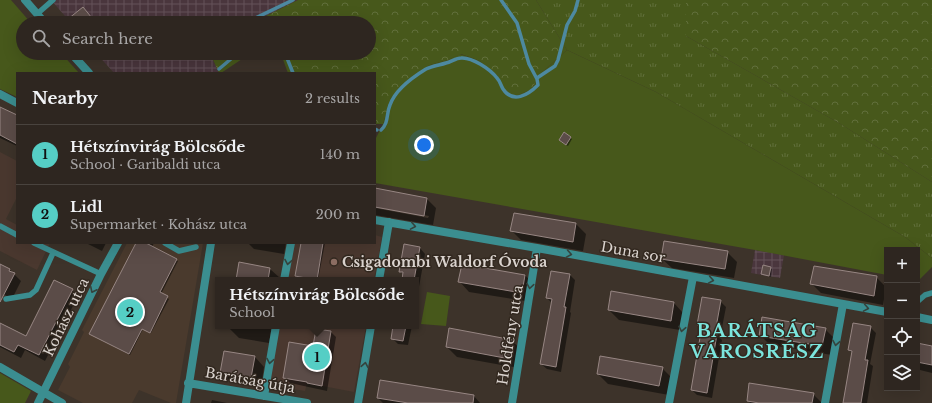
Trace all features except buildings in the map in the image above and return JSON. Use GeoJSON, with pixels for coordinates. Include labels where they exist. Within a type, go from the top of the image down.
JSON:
{"type":"FeatureCollection","features":[{"type":"Feature","properties":{"kind":"street"},"geometry":{"type":"LineString","coordinates":[[25,0],[37,14]]}},
{"type":"Feature","properties":{"kind":"street"},"geometry":{"type":"LineString","coordinates":[[77,60],[88,72]]}},
{"type":"Feature","properties":{"kind":"street"},"geometry":{"type":"LineString","coordinates":[[0,94],[16,102]]}},
{"type":"Feature","properties":{"kind":"street","name":"Duna sor"},"geometry":{"type":"LineString","coordinates":[[376,220],[884,311]]}},
{"type":"Feature","properties":{"kind":"street"},"geometry":{"type":"LineString","coordinates":[[380,277],[389,222]]}},
{"type":"Feature","properties":{"kind":"street","name":"Kohász utca"},"geometry":{"type":"LineString","coordinates":[[38,403],[101,274],[117,244]]}},
{"type":"Feature","properties":{"kind":"street"},"geometry":{"type":"LineString","coordinates":[[186,403],[188,383],[212,244]]}},
{"type":"Feature","properties":{"kind":"street"},"geometry":{"type":"LineString","coordinates":[[285,277],[291,244]]}},
{"type":"Feature","properties":{"kind":"street","name":"Holdfény utca"},"geometry":{"type":"LineString","coordinates":[[512,403],[536,248]]}},
{"type":"Feature","properties":{"kind":"street"},"geometry":{"type":"LineString","coordinates":[[669,403],[693,277]]}},
{"type":"Feature","properties":{"kind":"street"},"geometry":{"type":"LineString","coordinates":[[825,403],[843,304]]}},
{"type":"Feature","properties":{"kind":"street"},"geometry":{"type":"LineString","coordinates":[[920,318],[932,320]]}},
{"type":"Feature","properties":{"kind":"street"},"geometry":{"type":"LineString","coordinates":[[264,396],[275,329]]}},
{"type":"Feature","properties":{"kind":"street"},"geometry":{"type":"LineString","coordinates":[[358,403],[370,329]]}},
{"type":"Feature","properties":{"kind":"street"},"geometry":{"type":"LineString","coordinates":[[0,367],[62,403]]}},
{"type":"Feature","properties":{"kind":"street","name":"Barátság útja"},"geometry":{"type":"LineString","coordinates":[[188,383],[307,403]]}},
{"type":"Feature","properties":{"kind":"lane"},"geometry":{"type":"LineString","coordinates":[[37,14],[53,0]]}},
{"type":"Feature","properties":{"kind":"lane"},"geometry":{"type":"LineString","coordinates":[[0,226],[16,234]]}},
{"type":"Feature","properties":{"kind":"lane"},"geometry":{"type":"LineString","coordinates":[[36,244],[101,274]]}},
{"type":"Feature","properties":{"kind":"lane"},"geometry":{"type":"LineString","coordinates":[[167,244],[179,251],[196,247]]}},
{"type":"Feature","properties":{"kind":"lane"},"geometry":{"type":"LineString","coordinates":[[6,299],[30,295],[36,290],[53,253]]}},
{"type":"Feature","properties":{"kind":"lane"},"geometry":{"type":"LineString","coordinates":[[920,299],[924,295],[932,293]]}},
{"type":"Feature","properties":{"kind":"shaded area"},"geometry":{"type":"Polygon","coordinates":[[[51,0],[298,0],[266,16],[65,16],[51,0]]]}},
{"type":"Feature","properties":{"kind":"shaded area"},"geometry":{"type":"Polygon","coordinates":[[[102,60],[213,60],[219,72],[113,72],[102,60]]]}},
{"type":"Feature","properties":{"kind":"shaded area"},"geometry":{"type":"Polygon","coordinates":[[[0,152],[16,160],[16,199],[6,219],[16,224],[16,244],[50,244],[37,270],[0,251],[0,152]]]}},
{"type":"Feature","properties":{"kind":"shaded area","name":"Csigadombi Waldorf Óvoda"},"geometry":{"type":"Polygon","coordinates":[[[376,235],[382,237],[375,277],[288,277],[294,244],[376,244],[376,235]]]}},
{"type":"Feature","properties":{"kind":"shaded area"},"geometry":{"type":"Polygon","coordinates":[[[126,244],[203,244],[176,403],[171,403],[139,390],[132,403],[83,403],[58,390],[70,367],[68,364],[84,332],[82,330],[126,244]]]}},
{"type":"Feature","properties":{"kind":"shaded area"},"geometry":{"type":"Polygon","coordinates":[[[755,250],[784,255],[780,278],[751,273],[755,250]]]}},
{"type":"Feature","properties":{"kind":"shaded area"},"geometry":{"type":"Polygon","coordinates":[[[278,329],[365,329],[354,392],[307,383],[305,391],[269,385],[278,329]]]}},
{"type":"Feature","properties":{"kind":"green space"},"geometry":{"type":"Polygon","coordinates":[[[0,0],[11,0],[25,16],[16,16],[16,60],[67,60],[78,72],[16,72],[16,97],[0,89],[0,0]]]}},
{"type":"Feature","properties":{"kind":"green space"},"geometry":{"type":"Polygon","coordinates":[[[298,0],[536,0],[567,50],[538,76],[535,84],[530,90],[519,95],[511,96],[504,89],[498,78],[480,61],[461,54],[448,60],[430,65],[405,83],[391,98],[383,124],[376,124],[376,72],[288,72],[283,60],[376,60],[376,16],[266,16],[298,0]]]}},
{"type":"Feature","properties":{"kind":"green space"},"geometry":{"type":"Polygon","coordinates":[[[536,0],[686,0],[686,36],[839,123],[932,182],[932,258],[920,249],[920,247],[905,237],[656,92],[567,50],[536,0]]]}},
{"type":"Feature","properties":{"kind":"green space"},"geometry":{"type":"Polygon","coordinates":[[[686,0],[932,0],[932,182],[839,123],[686,36],[686,0]]]}},
{"type":"Feature","properties":{"kind":"green space"},"geometry":{"type":"Polygon","coordinates":[[[567,50],[656,92],[905,237],[918,247],[884,247],[884,274],[755,250],[376,183],[376,138],[383,124],[391,98],[405,83],[430,65],[448,60],[460,54],[480,61],[498,78],[504,89],[511,96],[519,95],[530,90],[535,84],[538,76],[567,50]]]}},
{"type":"Feature","properties":{"kind":"green space"},"geometry":{"type":"Polygon","coordinates":[[[213,60],[240,60],[222,72],[219,72],[213,60]]]}},
{"type":"Feature","properties":{"kind":"green space"},"geometry":{"type":"Polygon","coordinates":[[[920,249],[932,258],[932,267],[920,279],[920,249]]]}},
{"type":"Feature","properties":{"kind":"green space"},"geometry":{"type":"Polygon","coordinates":[[[427,292],[450,296],[446,326],[421,324],[427,292]]]}},
{"type":"Feature","properties":{"kind":"green space"},"geometry":{"type":"Polygon","coordinates":[[[0,373],[31,391],[25,403],[0,403],[0,373]]]}},
{"type":"Feature","properties":{"kind":"waterway"},"geometry":{"type":"LineString","coordinates":[[260,16],[293,0]]}},
{"type":"Feature","properties":{"kind":"waterway"},"geometry":{"type":"LineString","coordinates":[[381,130],[384,127],[392,99],[405,84],[426,69],[457,59],[470,59],[485,67],[499,81],[507,94],[511,96],[516,97],[525,95],[538,85],[537,79],[529,64],[517,23],[501,0]]}},
{"type":"Feature","properties":{"kind":"waterway"},"geometry":{"type":"LineString","coordinates":[[537,78],[555,66],[567,25],[575,11],[578,0]]}},
{"type":"Feature","properties":{"kind":"waterway"},"geometry":{"type":"LineString","coordinates":[[219,69],[230,60]]}},
{"type":"Feature","properties":{"kind":"waterway"},"geometry":{"type":"LineString","coordinates":[[288,60],[293,72]]}},
{"type":"Feature","properties":{"kind":"place","name":"Csigadombi Waldorf Óvoda"},"geometry":{"type":"Point","coordinates":[334,262]}},
{"type":"Feature","properties":{"kind":"place","name":"Lidl"},"geometry":{"type":"Point","coordinates":[130,312]}},
{"type":"Feature","properties":{"kind":"place","name":"Hétszínvirág Bölcsőde"},"geometry":{"type":"Point","coordinates":[317,357]}},
{"type":"Feature","properties":{"kind":"district","name":"BARÁTSÁG VÁROSRÉSZ"},"geometry":{"type":"Point","coordinates":[757,341]}}]}
